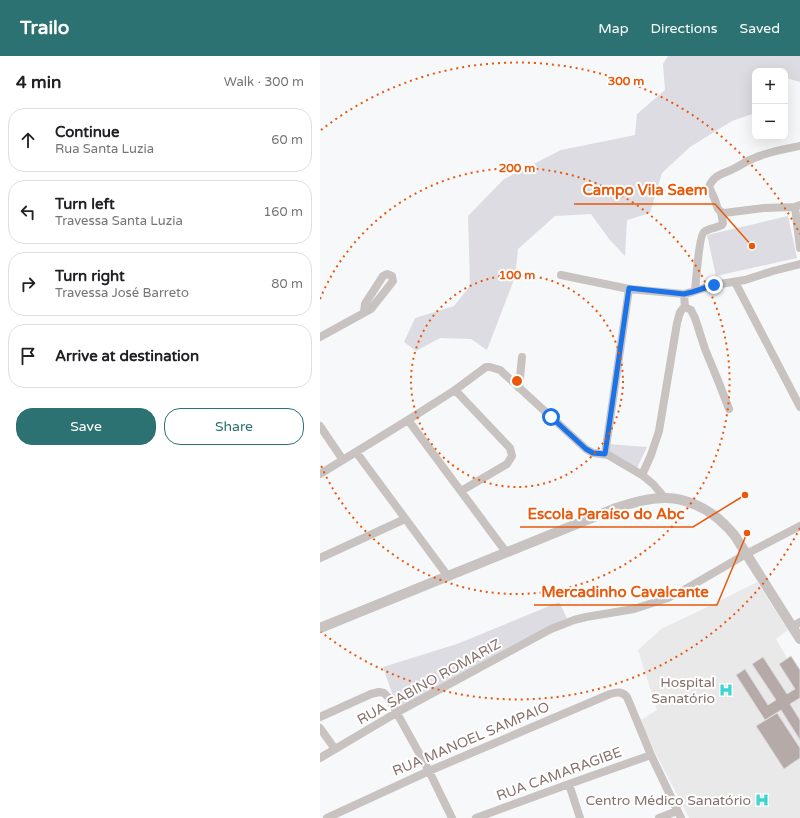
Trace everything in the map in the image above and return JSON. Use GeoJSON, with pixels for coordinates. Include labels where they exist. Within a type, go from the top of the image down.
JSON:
{"type":"FeatureCollection","features":[{"type":"Feature","properties":{"kind":"street"},"geometry":{"type":"LineString","coordinates":[[695,291],[702,236],[704,232],[718,227],[723,223],[721,212],[716,207],[709,187],[715,177],[762,155],[800,146]]}},
{"type":"Feature","properties":{"kind":"street"},"geometry":{"type":"LineString","coordinates":[[721,212],[729,213],[764,208],[798,206],[800,248]]}},
{"type":"Feature","properties":{"kind":"street"},"geometry":{"type":"LineString","coordinates":[[561,275],[629,288],[684,294],[714,285],[745,280],[778,269],[800,264]]}},
{"type":"Feature","properties":{"kind":"street"},"geometry":{"type":"LineString","coordinates":[[736,282],[800,407]]}},
{"type":"Feature","properties":{"kind":"street"},"geometry":{"type":"LineString","coordinates":[[605,454],[629,288]]}},
{"type":"Feature","properties":{"kind":"street"},"geometry":{"type":"LineString","coordinates":[[684,294],[685,307]]}},
{"type":"Feature","properties":{"kind":"street"},"geometry":{"type":"LineString","coordinates":[[685,307],[691,310],[695,318],[705,349],[720,383],[729,409]]}},
{"type":"Feature","properties":{"kind":"street"},"geometry":{"type":"LineString","coordinates":[[642,474],[651,455],[659,431],[679,313],[682,308],[685,307]]}},
{"type":"Feature","properties":{"kind":"street"},"geometry":{"type":"LineString","coordinates":[[320,337],[364,312]]}},
{"type":"Feature","properties":{"kind":"street"},"geometry":{"type":"LineString","coordinates":[[519,388],[522,357]]}},
{"type":"Feature","properties":{"kind":"street"},"geometry":{"type":"LineString","coordinates":[[320,474],[455,390],[486,367],[490,367],[502,372],[586,449],[593,453],[605,454],[642,474],[665,498]]}},
{"type":"Feature","properties":{"kind":"street"},"geometry":{"type":"LineString","coordinates":[[455,390],[510,448],[512,456],[507,464],[461,491]]}},
{"type":"Feature","properties":{"kind":"street"},"geometry":{"type":"LineString","coordinates":[[408,420],[506,552]]}},
{"type":"Feature","properties":{"kind":"street"},"geometry":{"type":"LineString","coordinates":[[320,426],[343,460]]}},
{"type":"Feature","properties":{"kind":"street"},"geometry":{"type":"LineString","coordinates":[[356,452],[447,575]]}},
{"type":"Feature","properties":{"kind":"street"},"geometry":{"type":"LineString","coordinates":[[320,627],[603,513],[644,500],[665,498],[686,501],[714,515],[725,524],[735,536],[746,554],[796,624],[800,639]]}},
{"type":"Feature","properties":{"kind":"street"},"geometry":{"type":"LineString","coordinates":[[320,558],[405,519]]}},
{"type":"Feature","properties":{"kind":"street","name":"RUA SABINO ROMARIZ"},"geometry":{"type":"LineString","coordinates":[[320,758],[396,713],[551,629],[586,616],[634,609],[668,598],[746,554],[799,528]]}},
{"type":"Feature","properties":{"kind":"street"},"geometry":{"type":"LineString","coordinates":[[320,717],[371,694],[379,692],[384,693],[388,697],[429,771],[452,818]]}},
{"type":"Feature","properties":{"kind":"street","name":"RUA MANOEL SAMPAIO"},"geometry":{"type":"LineString","coordinates":[[326,818],[429,771],[617,692],[622,693],[627,697],[650,755]]}},
{"type":"Feature","properties":{"kind":"street"},"geometry":{"type":"LineString","coordinates":[[320,728],[335,749]]}},
{"type":"Feature","properties":{"kind":"street"},"geometry":{"type":"LineString","coordinates":[[650,755],[679,815],[659,818]]}},
{"type":"Feature","properties":{"kind":"street","name":"RUA CAMARAGIBE"},"geometry":{"type":"LineString","coordinates":[[476,818],[650,755]]}},
{"type":"Feature","properties":{"kind":"street"},"geometry":{"type":"LineString","coordinates":[[569,784],[580,818]]}},
{"type":"Feature","properties":{"kind":"shaded area"},"geometry":{"type":"Polygon","coordinates":[[[668,56],[800,56],[800,82],[788,78],[788,68],[752,68],[752,114],[732,121],[690,147],[662,173],[650,213],[627,220],[625,256],[609,239],[591,214],[555,216],[518,249],[515,277],[487,350],[471,339],[440,338],[416,351],[404,342],[415,318],[454,306],[470,286],[468,216],[504,179],[561,150],[635,135],[637,114],[665,90],[663,64],[668,56]]]}},
{"type":"Feature","properties":{"kind":"shaded area"},"geometry":{"type":"Polygon","coordinates":[[[788,216],[797,258],[716,276],[707,235],[788,216]]]}},
{"type":"Feature","properties":{"kind":"shaded area"},"geometry":{"type":"Polygon","coordinates":[[[608,444],[647,447],[636,470],[606,451],[608,444]]]}},
{"type":"Feature","properties":{"kind":"shaded area","name":"Hospital Sanatório"},"geometry":{"type":"Polygon","coordinates":[[[757,582],[788,630],[776,639],[787,658],[791,656],[800,670],[800,818],[689,818],[639,721],[657,710],[638,650],[661,629],[757,582]]]}},
{"type":"Feature","properties":{"kind":"shaded area"},"geometry":{"type":"Polygon","coordinates":[[[559,602],[567,618],[398,711],[383,667],[457,644],[559,602]]]}},
{"type":"Feature","properties":{"kind":"building"},"geometry":{"type":"Polygon","coordinates":[[[791,656],[800,670],[800,698],[790,704],[800,720],[800,740],[781,710],[765,720],[736,675],[745,669],[768,705],[776,700],[752,664],[763,657],[787,694],[795,689],[779,664],[791,656]]]}},
{"type":"Feature","properties":{"kind":"building"},"geometry":{"type":"Polygon","coordinates":[[[777,713],[800,748],[800,758],[784,769],[756,726],[777,713]]]}},
{"type":"Feature","properties":{"kind":"place","name":"Campo Vila Saem"},"geometry":{"type":"Point","coordinates":[752,246]}},
{"type":"Feature","properties":{"kind":"place","name":"Escola Paraíso do Abc"},"geometry":{"type":"Point","coordinates":[745,495]}},
{"type":"Feature","properties":{"kind":"place","name":"Mercadinho Cavalcante"},"geometry":{"type":"Point","coordinates":[747,533]}},
{"type":"Feature","properties":{"kind":"place","name":"Hospital Sanatório"},"geometry":{"type":"Point","coordinates":[726,690]}},
{"type":"Feature","properties":{"kind":"place","name":"Centro Médico Sanatório"},"geometry":{"type":"Point","coordinates":[762,800]}},
{"type":"Feature","properties":{"kind":"route"},"geometry":{"type":"LineString","coordinates":[[551,417],[589,452],[605,454],[629,288],[684,294],[714,285]]}}]}
